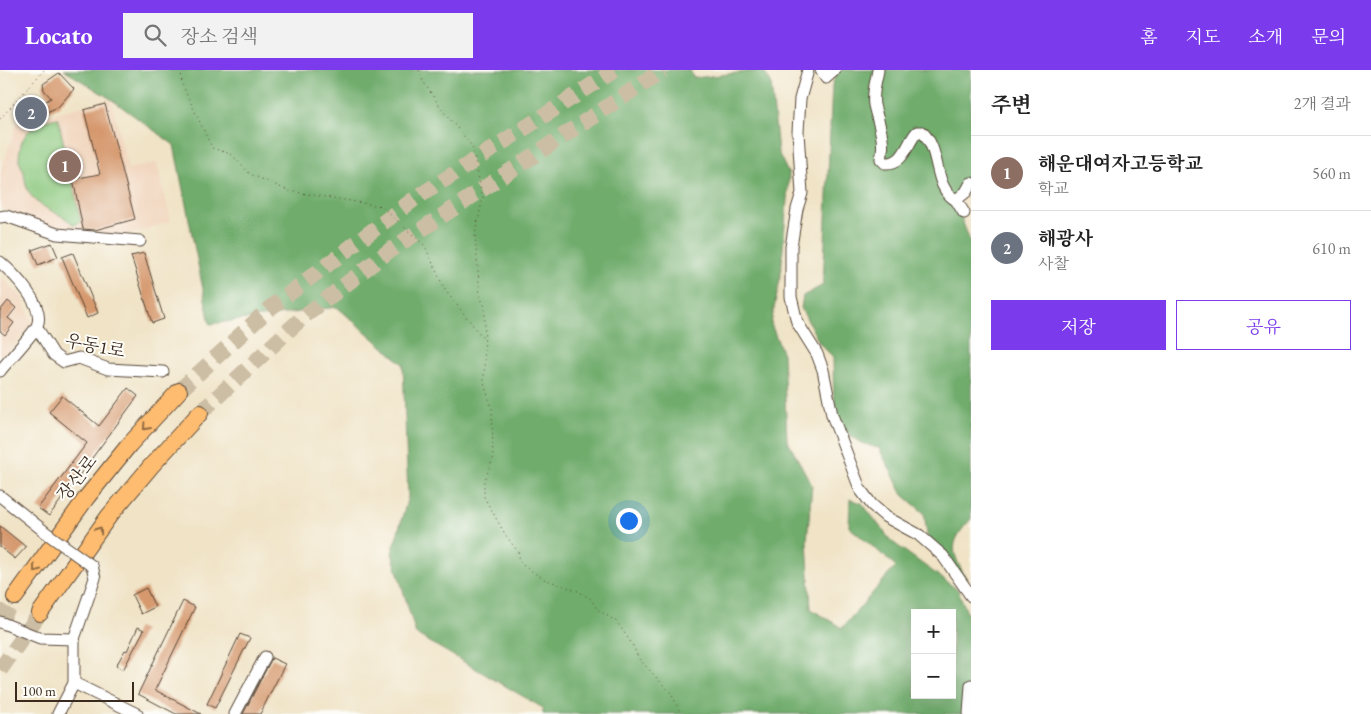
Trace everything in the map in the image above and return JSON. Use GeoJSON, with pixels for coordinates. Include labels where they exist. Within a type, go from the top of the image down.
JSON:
{"type":"FeatureCollection","features":[{"type":"Feature","properties":{"kind":"highway","name":"장산로"},"geometry":{"type":"LineString","coordinates":[[15,597],[87,498],[129,445],[179,391]]}},
{"type":"Feature","properties":{"kind":"highway"},"geometry":{"type":"LineString","coordinates":[[40,613],[108,516],[200,414]]}},
{"type":"Feature","properties":{"kind":"street"},"geometry":{"type":"LineString","coordinates":[[808,70],[800,98],[798,132],[802,193],[797,209],[791,247],[792,297],[797,322],[823,370],[836,425],[860,489],[872,505],[886,517],[905,529],[919,534],[943,556],[971,596]]}},
{"type":"Feature","properties":{"kind":"street"},"geometry":{"type":"LineString","coordinates":[[821,70],[826,78],[835,70]]}},
{"type":"Feature","properties":{"kind":"street"},"geometry":{"type":"LineString","coordinates":[[878,70],[873,89],[883,141],[881,159],[885,163],[892,164],[908,148],[917,132],[922,132],[928,138],[935,152],[943,186],[948,196],[956,200],[964,213]]}},
{"type":"Feature","properties":{"kind":"street"},"geometry":{"type":"LineString","coordinates":[[956,200],[966,192],[971,183]]}},
{"type":"Feature","properties":{"kind":"street"},"geometry":{"type":"LineString","coordinates":[[0,217],[6,216],[57,234],[140,241]]}},
{"type":"Feature","properties":{"kind":"street","name":"우동1로"},"geometry":{"type":"LineString","coordinates":[[0,262],[23,285],[34,302],[39,317],[37,328],[54,355],[64,362],[79,358],[108,369],[163,372]]}},
{"type":"Feature","properties":{"kind":"street"},"geometry":{"type":"LineString","coordinates":[[0,371],[37,328]]}},
{"type":"Feature","properties":{"kind":"street"},"geometry":{"type":"LineString","coordinates":[[0,496],[92,566],[95,578],[74,639],[74,683],[58,714]]}},
{"type":"Feature","properties":{"kind":"street"},"geometry":{"type":"LineString","coordinates":[[0,622],[40,638],[74,639]]}},
{"type":"Feature","properties":{"kind":"street"},"geometry":{"type":"LineString","coordinates":[[235,714],[265,657]]}},
{"type":"Feature","properties":{"kind":"street"},"geometry":{"type":"LineString","coordinates":[[74,683],[136,714]]}},
{"type":"Feature","properties":{"kind":"street"},"geometry":{"type":"LineString","coordinates":[[969,714],[971,685]]}},
{"type":"Feature","properties":{"kind":"path"},"geometry":{"type":"LineString","coordinates":[[0,119],[44,70]]}},
{"type":"Feature","properties":{"kind":"path"},"geometry":{"type":"LineString","coordinates":[[181,70],[182,84],[212,148],[231,154],[250,174],[289,191],[381,206],[425,246],[445,290],[483,338]]}},
{"type":"Feature","properties":{"kind":"path"},"geometry":{"type":"LineString","coordinates":[[419,70],[423,81],[472,146],[483,198],[475,234],[480,296],[485,307],[483,338],[484,383],[492,409],[493,459],[484,482],[484,496],[505,534],[518,552],[521,564],[544,579],[578,591],[591,600],[597,609],[617,622],[632,644],[639,659],[672,693],[681,714]]}},
{"type":"Feature","properties":{"kind":"shaded area"},"geometry":{"type":"Polygon","coordinates":[[[111,99],[128,169],[157,163],[171,221],[122,237],[58,232],[3,209],[0,204],[0,175],[17,123],[111,99]]]}},
{"type":"Feature","properties":{"kind":"shaded area"},"geometry":{"type":"Polygon","coordinates":[[[0,276],[22,297],[32,323],[0,363],[0,276]]]}},
{"type":"Feature","properties":{"kind":"green space"},"geometry":{"type":"Polygon","coordinates":[[[64,70],[690,70],[694,78],[763,70],[771,83],[778,152],[789,175],[781,274],[771,324],[783,354],[787,440],[812,485],[807,541],[811,609],[842,628],[896,566],[849,527],[850,499],[862,503],[891,541],[958,590],[971,623],[971,714],[543,714],[543,708],[416,634],[392,553],[408,497],[403,364],[337,307],[210,324],[174,145],[111,99],[64,70]]]}},
{"type":"Feature","properties":{"kind":"green space"},"geometry":{"type":"Polygon","coordinates":[[[838,70],[971,70],[971,177],[962,184],[955,201],[971,244],[971,519],[958,535],[954,548],[955,555],[967,580],[945,566],[928,541],[924,513],[903,495],[879,448],[862,443],[850,435],[842,426],[837,414],[833,388],[833,357],[820,344],[801,308],[803,296],[823,285],[832,85],[838,70]]]}},
{"type":"Feature","properties":{"kind":"green space"},"geometry":{"type":"Polygon","coordinates":[[[58,118],[81,222],[74,225],[33,198],[28,190],[24,172],[19,162],[22,143],[29,130],[42,122],[58,118]]]}},
{"type":"Feature","properties":{"kind":"building"},"geometry":{"type":"Polygon","coordinates":[[[59,73],[74,89],[58,107],[33,118],[28,112],[51,98],[44,90],[43,84],[59,73]]]}},
{"type":"Feature","properties":{"kind":"building"},"geometry":{"type":"Polygon","coordinates":[[[105,104],[135,219],[95,230],[83,229],[73,179],[100,174],[84,110],[105,104]]]}},
{"type":"Feature","properties":{"kind":"building"},"geometry":{"type":"Polygon","coordinates":[[[52,243],[58,257],[38,265],[32,250],[52,243]]]}},
{"type":"Feature","properties":{"kind":"building"},"geometry":{"type":"Polygon","coordinates":[[[73,253],[98,313],[87,318],[62,257],[73,253]]]}},
{"type":"Feature","properties":{"kind":"building"},"geometry":{"type":"Polygon","coordinates":[[[144,253],[164,319],[152,323],[131,256],[144,253]]]}},
{"type":"Feature","properties":{"kind":"building"},"geometry":{"type":"Polygon","coordinates":[[[8,301],[16,308],[8,318],[14,323],[5,335],[0,331],[0,311],[8,301]]]}},
{"type":"Feature","properties":{"kind":"building"},"geometry":{"type":"Polygon","coordinates":[[[128,388],[138,396],[49,516],[38,508],[87,443],[49,412],[62,396],[99,426],[128,388]]]}},
{"type":"Feature","properties":{"kind":"building"},"geometry":{"type":"Polygon","coordinates":[[[0,526],[26,547],[15,559],[0,547],[0,526]]]}},
{"type":"Feature","properties":{"kind":"building"},"geometry":{"type":"Polygon","coordinates":[[[146,588],[155,607],[141,614],[132,595],[146,588]]]}},
{"type":"Feature","properties":{"kind":"building"},"geometry":{"type":"Polygon","coordinates":[[[183,601],[195,607],[155,690],[201,714],[176,714],[138,694],[183,601]]]}},
{"type":"Feature","properties":{"kind":"building"},"geometry":{"type":"Polygon","coordinates":[[[138,627],[144,630],[123,670],[116,666],[125,650],[127,651],[138,627]]]}},
{"type":"Feature","properties":{"kind":"building"},"geometry":{"type":"Polygon","coordinates":[[[240,634],[250,638],[215,708],[207,704],[240,634]]]}},
{"type":"Feature","properties":{"kind":"building"},"geometry":{"type":"Polygon","coordinates":[[[272,658],[285,664],[260,714],[243,714],[272,658]]]}},
{"type":"Feature","properties":{"kind":"tunnel"},"geometry":{"type":"LineString","coordinates":[[179,391],[270,308],[413,200],[615,70]]}},
{"type":"Feature","properties":{"kind":"tunnel"},"geometry":{"type":"LineString","coordinates":[[200,413],[302,318],[389,251],[663,70]]}},
{"type":"Feature","properties":{"kind":"tunnel"},"geometry":{"type":"LineString","coordinates":[[0,621],[15,597]]}},
{"type":"Feature","properties":{"kind":"tunnel"},"geometry":{"type":"LineString","coordinates":[[0,670],[40,613]]}},
{"type":"Feature","properties":{"kind":"place","name":"해광사"},"geometry":{"type":"Point","coordinates":[31,113]}},
{"type":"Feature","properties":{"kind":"place","name":"해운대여자고등학교"},"geometry":{"type":"Point","coordinates":[65,166]}}]}
